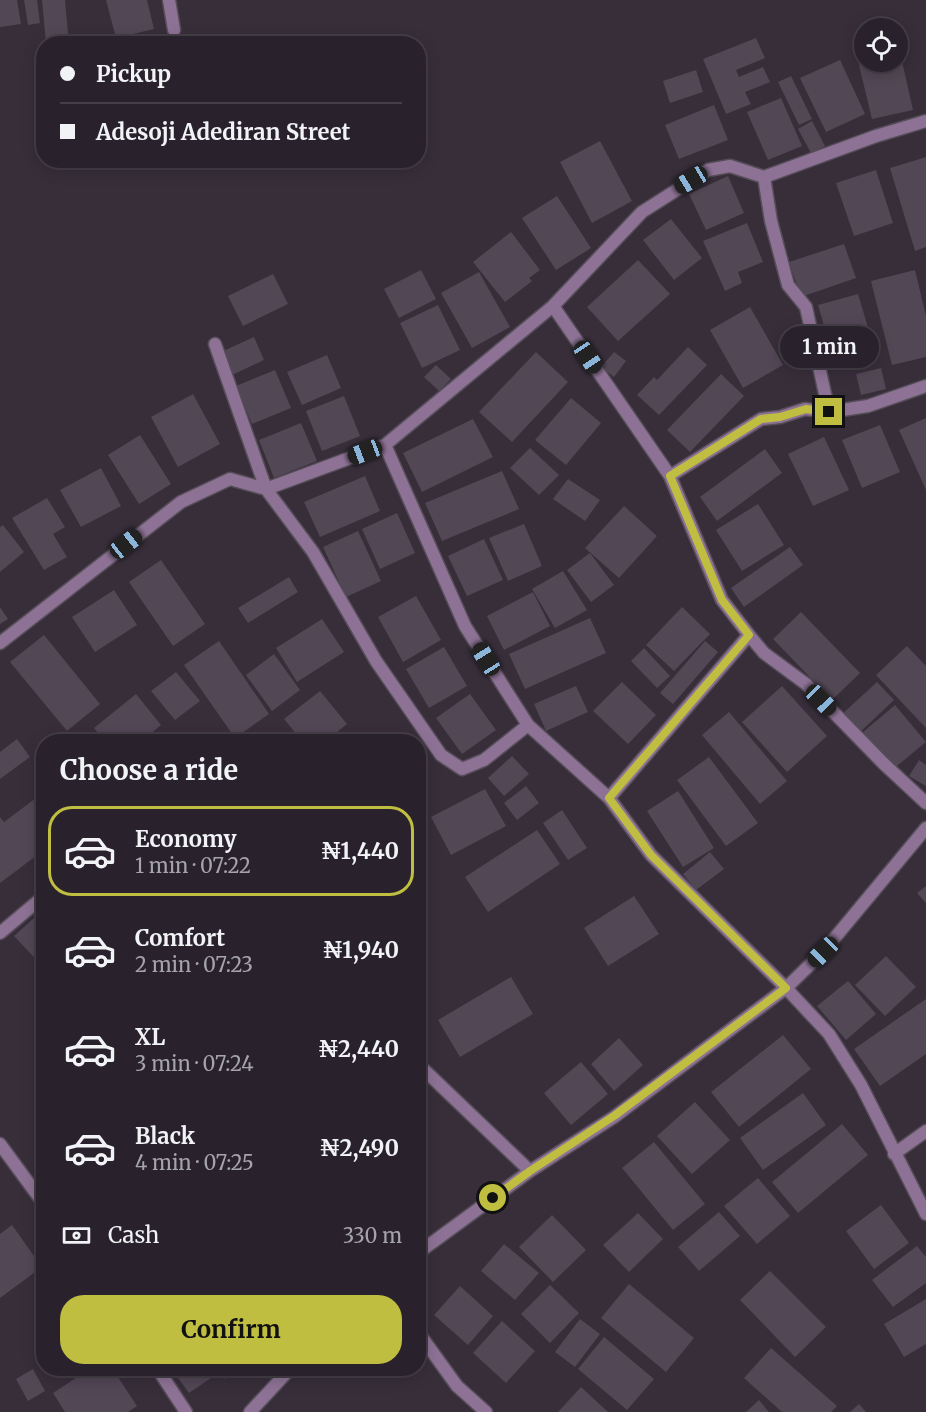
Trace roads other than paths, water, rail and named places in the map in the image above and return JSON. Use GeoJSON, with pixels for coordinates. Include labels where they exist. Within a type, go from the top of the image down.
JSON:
{"type":"FeatureCollection","features":[{"type":"Feature","properties":{"kind":"street"},"geometry":{"type":"LineString","coordinates":[[169,0],[174,30]]}},
{"type":"Feature","properties":{"kind":"street"},"geometry":{"type":"LineString","coordinates":[[0,643],[181,502],[230,479],[266,489],[385,445],[553,306],[642,212],[708,170],[730,166],[764,177],[876,136],[926,121]]}},
{"type":"Feature","properties":{"kind":"street"},"geometry":{"type":"LineString","coordinates":[[764,177],[771,221],[788,285],[806,307],[829,412]]}},
{"type":"Feature","properties":{"kind":"street"},"geometry":{"type":"LineString","coordinates":[[553,306],[670,476],[722,600],[764,653],[806,684],[883,763],[926,803]]}},
{"type":"Feature","properties":{"kind":"street"},"geometry":{"type":"LineString","coordinates":[[215,344],[266,489],[313,552],[376,661],[441,755],[462,769],[484,760],[528,725]]}},
{"type":"Feature","properties":{"kind":"street"},"geometry":{"type":"LineString","coordinates":[[670,476],[761,419],[780,417],[806,409],[829,412],[868,406],[926,386]]}},
{"type":"Feature","properties":{"kind":"street"},"geometry":{"type":"LineString","coordinates":[[385,445],[465,626],[528,725],[609,798],[651,855],[786,988],[829,1034],[861,1085],[926,1215]]}},
{"type":"Feature","properties":{"kind":"street"},"geometry":{"type":"LineString","coordinates":[[609,798],[749,635]]}},
{"type":"Feature","properties":{"kind":"street"},"geometry":{"type":"LineString","coordinates":[[426,1247],[530,1171],[614,1116],[786,988],[823,952],[926,828]]}},
{"type":"Feature","properties":{"kind":"street"},"geometry":{"type":"LineString","coordinates":[[0,933],[36,903]]}},
{"type":"Feature","properties":{"kind":"street"},"geometry":{"type":"LineString","coordinates":[[426,1072],[530,1171]]}},
{"type":"Feature","properties":{"kind":"street"},"geometry":{"type":"LineString","coordinates":[[894,1154],[926,1131]]}},
{"type":"Feature","properties":{"kind":"street"},"geometry":{"type":"LineString","coordinates":[[0,1144],[36,1193]]}},
{"type":"Feature","properties":{"kind":"street"},"geometry":{"type":"LineString","coordinates":[[426,1343],[457,1386],[486,1412]]}},
{"type":"Feature","properties":{"kind":"street"},"geometry":{"type":"LineString","coordinates":[[162,1376],[186,1412]]}},
{"type":"Feature","properties":{"kind":"street"},"geometry":{"type":"LineString","coordinates":[[250,1412],[284,1376]]}}]}
